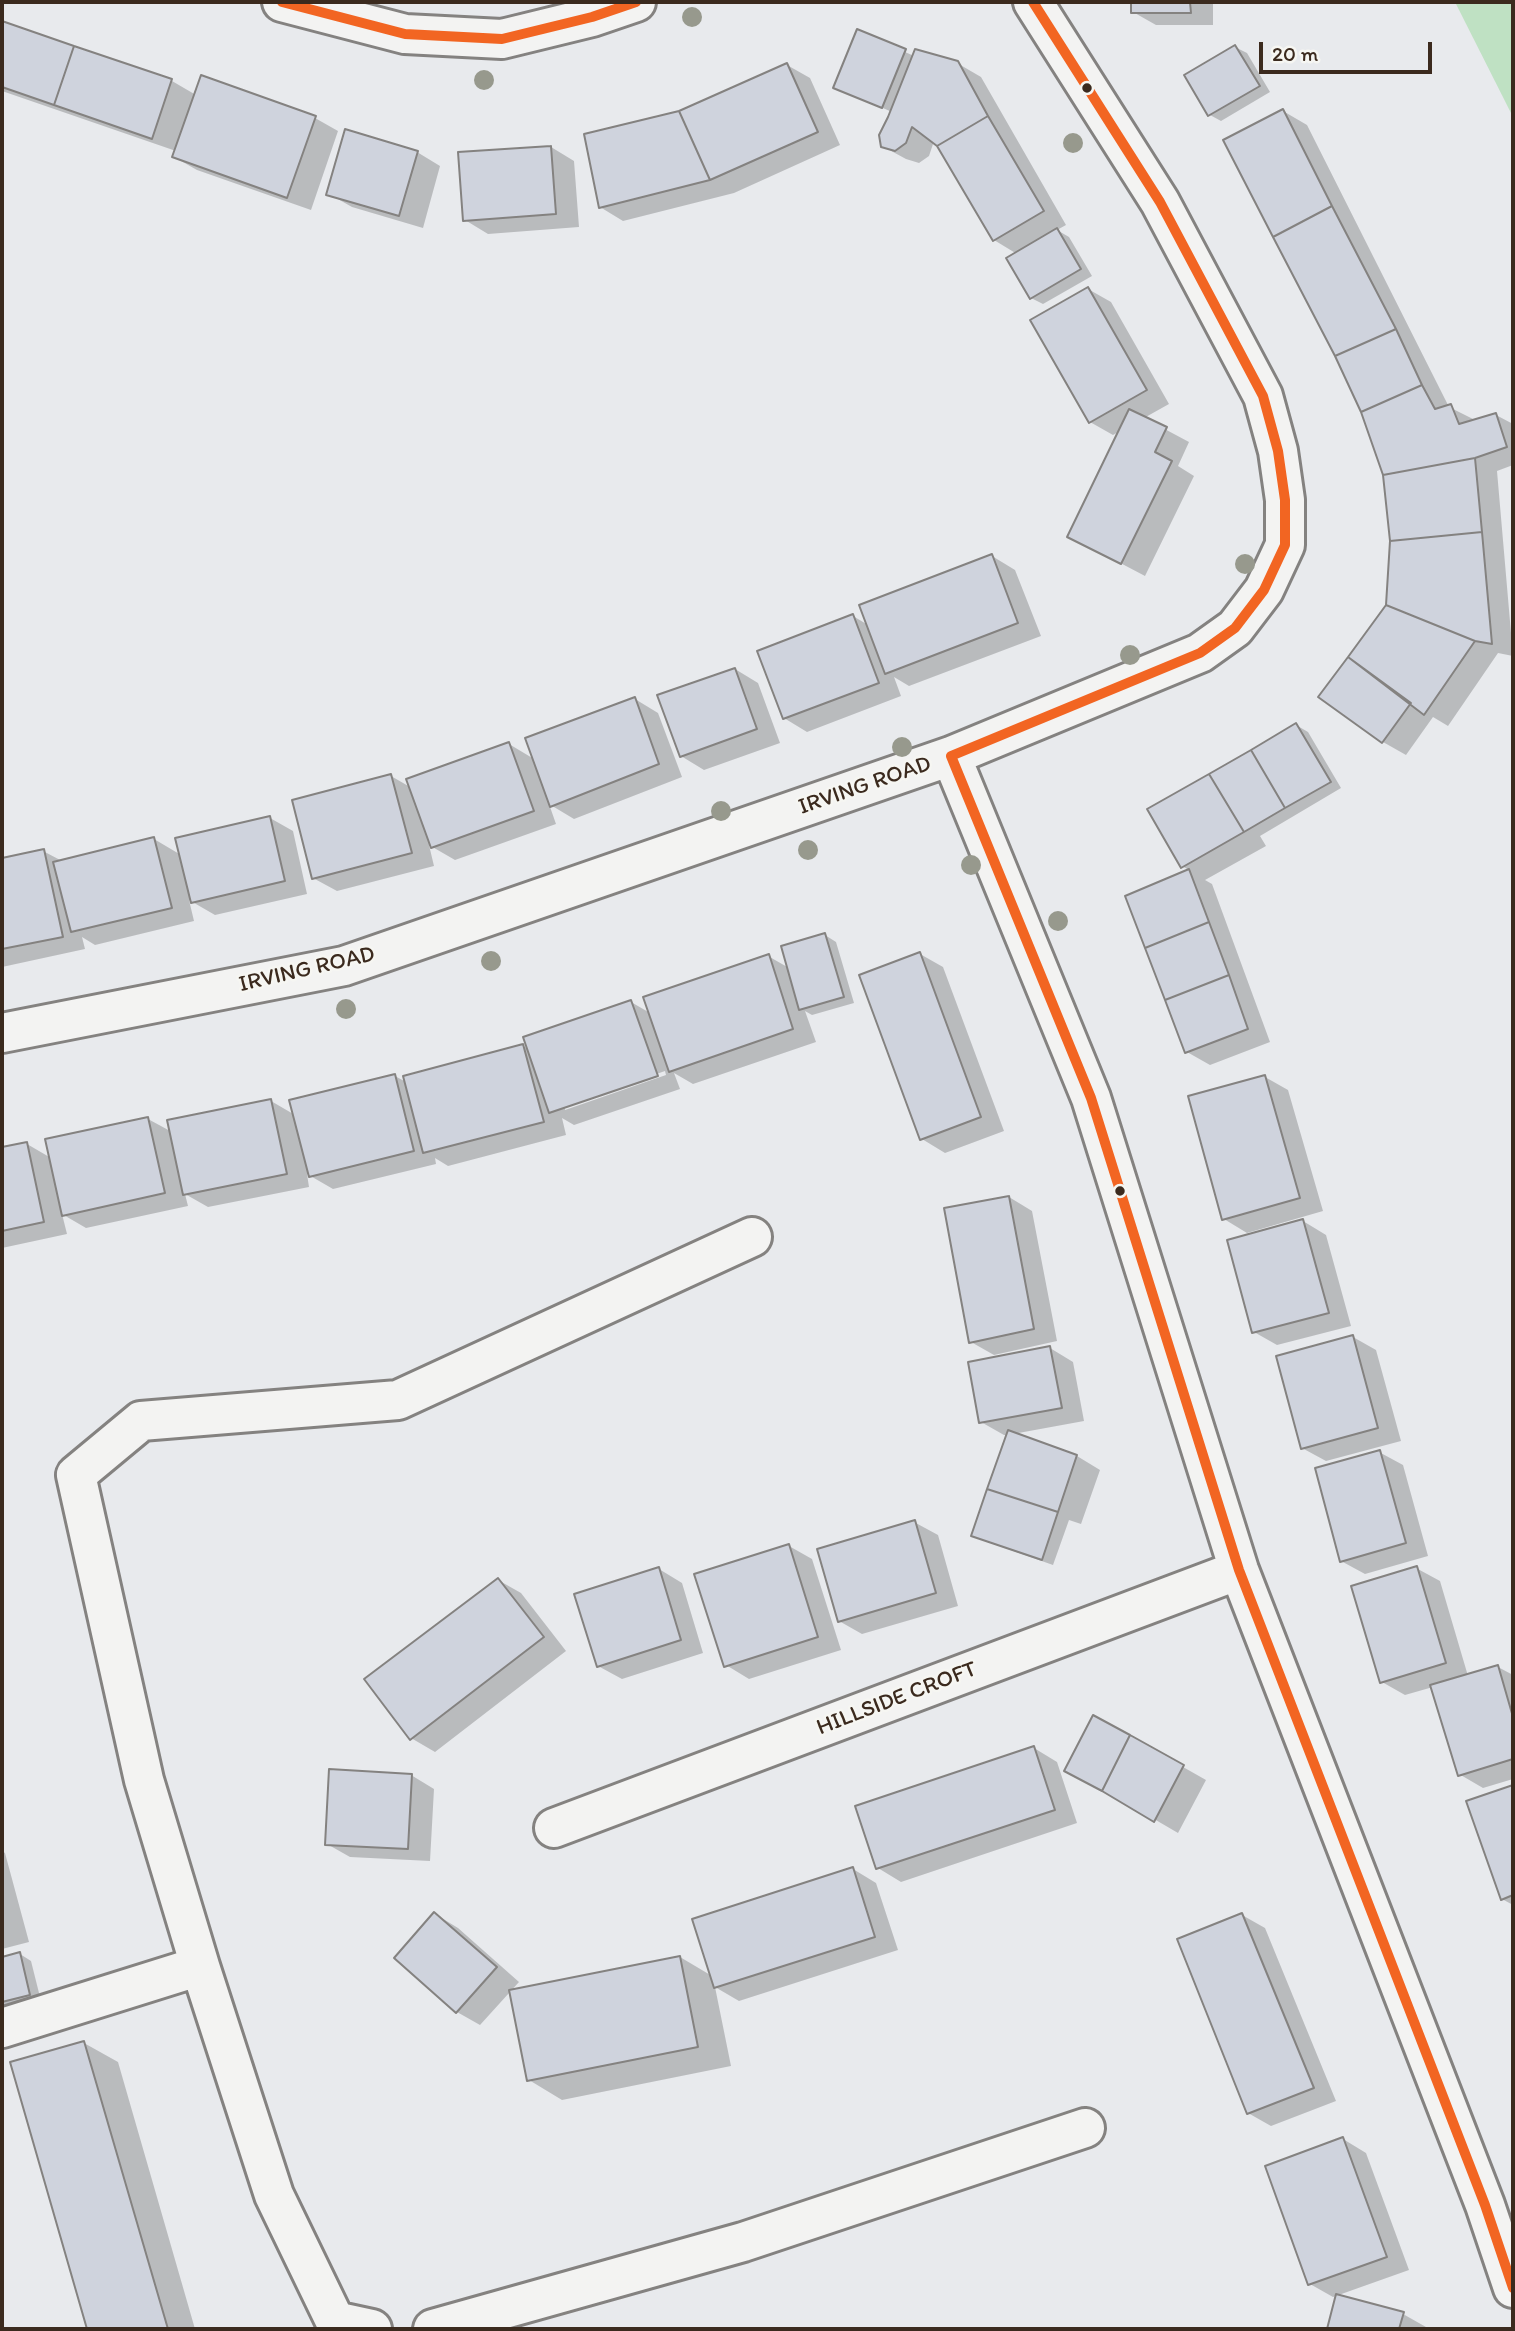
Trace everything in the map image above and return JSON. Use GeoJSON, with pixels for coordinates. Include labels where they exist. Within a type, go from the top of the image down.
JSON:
{"type":"FeatureCollection","features":[{"type":"Feature","properties":{"kind":"street"},"geometry":{"type":"LineString","coordinates":[[282,2],[405,34],[502,39],[592,17],[636,2]]}},
{"type":"Feature","properties":{"kind":"street","name":"IRVING ROAD"},"geometry":{"type":"LineString","coordinates":[[2,1033],[344,966],[951,757],[1200,653],[1236,628],[1264,590],[1285,545],[1282,476],[1263,396],[1160,202],[1033,2]]}},
{"type":"Feature","properties":{"kind":"street"},"geometry":{"type":"LineString","coordinates":[[951,757],[1091,1098],[1238,1570],[1480,2192],[1513,2288]]}},
{"type":"Feature","properties":{"kind":"street"},"geometry":{"type":"LineString","coordinates":[[372,2329],[335,2321],[274,2195],[200,1966],[145,1780],[76,1475],[141,1421],[398,1400],[752,1237]]}},
{"type":"Feature","properties":{"kind":"street","name":"HILLSIDE CROFT"},"geometry":{"type":"LineString","coordinates":[[554,1828],[1238,1570]]}},
{"type":"Feature","properties":{"kind":"street"},"geometry":{"type":"LineString","coordinates":[[2,2028],[200,1966]]}},
{"type":"Feature","properties":{"kind":"street"},"geometry":{"type":"LineString","coordinates":[[433,2329],[743,2242],[1085,2127]]}},
{"type":"Feature","properties":{"kind":"green space"},"geometry":{"type":"Polygon","coordinates":[[[1455,2],[1513,2],[1513,117],[1455,2]]]}},
{"type":"Feature","properties":{"kind":"building"},"geometry":{"type":"Polygon","coordinates":[[[1131,2],[1190,2],[1191,13],[1131,13],[1131,2]]]}},
{"type":"Feature","properties":{"kind":"building"},"geometry":{"type":"Polygon","coordinates":[[[2,21],[74,46],[54,105],[2,87],[2,21]]]}},
{"type":"Feature","properties":{"kind":"building"},"geometry":{"type":"Polygon","coordinates":[[[857,29],[906,49],[882,108],[833,88],[857,29]]]}},
{"type":"Feature","properties":{"kind":"building"},"geometry":{"type":"Polygon","coordinates":[[[1235,45],[1260,86],[1208,116],[1184,75],[1235,45]]]}},
{"type":"Feature","properties":{"kind":"building"},"geometry":{"type":"Polygon","coordinates":[[[74,46],[172,79],[152,139],[54,105],[74,46]]]}},
{"type":"Feature","properties":{"kind":"building"},"geometry":{"type":"Polygon","coordinates":[[[915,49],[958,61],[988,116],[937,146],[912,127],[906,143],[895,151],[881,147],[879,135],[915,49]]]}},
{"type":"Feature","properties":{"kind":"building"},"geometry":{"type":"Polygon","coordinates":[[[787,63],[818,132],[710,180],[679,111],[787,63]]]}},
{"type":"Feature","properties":{"kind":"building"},"geometry":{"type":"Polygon","coordinates":[[[201,75],[316,116],[287,198],[172,157],[201,75]]]}},
{"type":"Feature","properties":{"kind":"building"},"geometry":{"type":"Polygon","coordinates":[[[1283,109],[1332,206],[1273,237],[1223,140],[1283,109]]]}},
{"type":"Feature","properties":{"kind":"building"},"geometry":{"type":"Polygon","coordinates":[[[679,111],[710,180],[599,208],[584,134],[679,111]]]}},
{"type":"Feature","properties":{"kind":"building"},"geometry":{"type":"Polygon","coordinates":[[[988,116],[1044,211],[993,241],[937,146],[988,116]]]}},
{"type":"Feature","properties":{"kind":"building"},"geometry":{"type":"Polygon","coordinates":[[[345,129],[418,151],[399,216],[326,195],[345,129]]]}},
{"type":"Feature","properties":{"kind":"building"},"geometry":{"type":"Polygon","coordinates":[[[551,146],[556,214],[463,221],[458,152],[551,146]]]}},
{"type":"Feature","properties":{"kind":"building"},"geometry":{"type":"Polygon","coordinates":[[[1332,206],[1396,329],[1335,356],[1273,237],[1332,206]]]}},
{"type":"Feature","properties":{"kind":"building"},"geometry":{"type":"Polygon","coordinates":[[[1057,228],[1081,269],[1030,299],[1006,258],[1057,228]]]}},
{"type":"Feature","properties":{"kind":"building"},"geometry":{"type":"Polygon","coordinates":[[[1088,287],[1147,390],[1089,423],[1030,320],[1088,287]]]}},
{"type":"Feature","properties":{"kind":"building"},"geometry":{"type":"Polygon","coordinates":[[[1396,329],[1422,385],[1361,412],[1335,356],[1396,329]]]}},
{"type":"Feature","properties":{"kind":"building"},"geometry":{"type":"Polygon","coordinates":[[[1422,385],[1435,409],[1451,404],[1459,424],[1496,413],[1507,447],[1475,458],[1383,475],[1361,412],[1422,385]]]}},
{"type":"Feature","properties":{"kind":"building"},"geometry":{"type":"Polygon","coordinates":[[[1129,409],[1167,427],[1155,452],[1172,461],[1121,564],[1067,537],[1129,409]]]}},
{"type":"Feature","properties":{"kind":"building"},"geometry":{"type":"Polygon","coordinates":[[[1475,458],[1482,532],[1390,541],[1383,475],[1475,458]]]}},
{"type":"Feature","properties":{"kind":"building"},"geometry":{"type":"Polygon","coordinates":[[[1482,532],[1492,644],[1475,641],[1386,605],[1390,541],[1482,532]]]}},
{"type":"Feature","properties":{"kind":"building"},"geometry":{"type":"Polygon","coordinates":[[[992,554],[1018,623],[885,674],[859,605],[992,554]]]}},
{"type":"Feature","properties":{"kind":"building"},"geometry":{"type":"Polygon","coordinates":[[[1386,605],[1475,641],[1424,715],[1348,657],[1386,605]]]}},
{"type":"Feature","properties":{"kind":"building"},"geometry":{"type":"Polygon","coordinates":[[[853,614],[879,683],[783,719],[757,651],[853,614]]]}},
{"type":"Feature","properties":{"kind":"building"},"geometry":{"type":"Polygon","coordinates":[[[1348,657],[1411,703],[1382,743],[1318,697],[1348,657]]]}},
{"type":"Feature","properties":{"kind":"building"},"geometry":{"type":"Polygon","coordinates":[[[735,668],[757,729],[680,757],[657,695],[735,668]]]}},
{"type":"Feature","properties":{"kind":"building"},"geometry":{"type":"Polygon","coordinates":[[[635,697],[659,764],[550,807],[525,738],[635,697]]]}},
{"type":"Feature","properties":{"kind":"building"},"geometry":{"type":"Polygon","coordinates":[[[1296,723],[1331,782],[1285,808],[1251,750],[1296,723]]]}},
{"type":"Feature","properties":{"kind":"building"},"geometry":{"type":"Polygon","coordinates":[[[509,742],[534,811],[431,848],[406,779],[509,742]]]}},
{"type":"Feature","properties":{"kind":"building"},"geometry":{"type":"Polygon","coordinates":[[[1251,750],[1285,808],[1244,832],[1209,774],[1251,750]]]}},
{"type":"Feature","properties":{"kind":"building"},"geometry":{"type":"Polygon","coordinates":[[[391,774],[412,853],[312,879],[292,800],[391,774]]]}},
{"type":"Feature","properties":{"kind":"building"},"geometry":{"type":"Polygon","coordinates":[[[1209,774],[1244,832],[1181,868],[1147,809],[1209,774]]]}},
{"type":"Feature","properties":{"kind":"building"},"geometry":{"type":"Polygon","coordinates":[[[270,816],[285,881],[191,903],[175,838],[270,816]]]}},
{"type":"Feature","properties":{"kind":"building"},"geometry":{"type":"Polygon","coordinates":[[[154,837],[172,908],[71,932],[53,862],[154,837]]]}},
{"type":"Feature","properties":{"kind":"building"},"geometry":{"type":"Polygon","coordinates":[[[44,849],[63,937],[2,949],[2,858],[44,849]]]}},
{"type":"Feature","properties":{"kind":"building"},"geometry":{"type":"Polygon","coordinates":[[[1189,869],[1209,922],[1145,948],[1125,896],[1189,869]]]}},
{"type":"Feature","properties":{"kind":"building"},"geometry":{"type":"Polygon","coordinates":[[[1209,922],[1229,975],[1165,1000],[1145,948],[1209,922]]]}},
{"type":"Feature","properties":{"kind":"building"},"geometry":{"type":"Polygon","coordinates":[[[825,933],[844,997],[799,1010],[781,946],[825,933]]]}},
{"type":"Feature","properties":{"kind":"building"},"geometry":{"type":"Polygon","coordinates":[[[920,952],[981,1117],[920,1140],[859,975],[920,952]]]}},
{"type":"Feature","properties":{"kind":"building"},"geometry":{"type":"Polygon","coordinates":[[[769,954],[793,1029],[669,1072],[643,997],[769,954]]]}},
{"type":"Feature","properties":{"kind":"building"},"geometry":{"type":"Polygon","coordinates":[[[1229,975],[1248,1029],[1185,1053],[1165,1000],[1229,975]]]}},
{"type":"Feature","properties":{"kind":"building"},"geometry":{"type":"Polygon","coordinates":[[[631,1000],[658,1076],[549,1113],[523,1037],[631,1000]]]}},
{"type":"Feature","properties":{"kind":"building"},"geometry":{"type":"Polygon","coordinates":[[[523,1044],[544,1122],[423,1153],[403,1076],[523,1044]]]}},
{"type":"Feature","properties":{"kind":"building"},"geometry":{"type":"Polygon","coordinates":[[[395,1074],[414,1151],[309,1177],[289,1100],[395,1074]]]}},
{"type":"Feature","properties":{"kind":"building"},"geometry":{"type":"Polygon","coordinates":[[[1265,1075],[1300,1198],[1222,1220],[1188,1096],[1265,1075]]]}},
{"type":"Feature","properties":{"kind":"building"},"geometry":{"type":"Polygon","coordinates":[[[271,1099],[287,1174],[183,1195],[167,1120],[271,1099]]]}},
{"type":"Feature","properties":{"kind":"building"},"geometry":{"type":"Polygon","coordinates":[[[148,1117],[165,1193],[62,1216],[45,1139],[148,1117]]]}},
{"type":"Feature","properties":{"kind":"building"},"geometry":{"type":"Polygon","coordinates":[[[27,1142],[44,1222],[2,1231],[2,1147],[27,1142]]]}},
{"type":"Feature","properties":{"kind":"building"},"geometry":{"type":"Polygon","coordinates":[[[1009,1196],[1034,1329],[969,1343],[944,1208],[1009,1196]]]}},
{"type":"Feature","properties":{"kind":"building"},"geometry":{"type":"Polygon","coordinates":[[[1303,1219],[1329,1313],[1252,1333],[1227,1240],[1303,1219]]]}},
{"type":"Feature","properties":{"kind":"building"},"geometry":{"type":"Polygon","coordinates":[[[1353,1335],[1378,1428],[1301,1449],[1276,1356],[1353,1335]]]}},
{"type":"Feature","properties":{"kind":"building"},"geometry":{"type":"Polygon","coordinates":[[[1050,1346],[1062,1408],[979,1423],[968,1362],[1050,1346]]]}},
{"type":"Feature","properties":{"kind":"building"},"geometry":{"type":"Polygon","coordinates":[[[1008,1430],[1077,1455],[1058,1512],[987,1489],[1008,1430]]]}},
{"type":"Feature","properties":{"kind":"building"},"geometry":{"type":"Polygon","coordinates":[[[1380,1450],[1406,1543],[1340,1562],[1315,1468],[1380,1450]]]}},
{"type":"Feature","properties":{"kind":"building"},"geometry":{"type":"Polygon","coordinates":[[[987,1489],[1058,1512],[1042,1560],[971,1536],[987,1489]]]}},
{"type":"Feature","properties":{"kind":"building"},"geometry":{"type":"Polygon","coordinates":[[[915,1520],[936,1593],[838,1622],[817,1549],[915,1520]]]}},
{"type":"Feature","properties":{"kind":"building"},"geometry":{"type":"Polygon","coordinates":[[[789,1544],[818,1637],[724,1667],[694,1574],[789,1544]]]}},
{"type":"Feature","properties":{"kind":"building"},"geometry":{"type":"Polygon","coordinates":[[[1417,1566],[1446,1663],[1380,1683],[1351,1586],[1417,1566]]]}},
{"type":"Feature","properties":{"kind":"building"},"geometry":{"type":"Polygon","coordinates":[[[659,1567],[681,1640],[597,1667],[574,1594],[659,1567]]]}},
{"type":"Feature","properties":{"kind":"building"},"geometry":{"type":"Polygon","coordinates":[[[498,1578],[544,1637],[410,1740],[364,1679],[498,1578]]]}},
{"type":"Feature","properties":{"kind":"building"},"geometry":{"type":"Polygon","coordinates":[[[1498,1665],[1513,1717],[1513,1759],[1458,1776],[1430,1685],[1498,1665]]]}},
{"type":"Feature","properties":{"kind":"building"},"geometry":{"type":"Polygon","coordinates":[[[1093,1715],[1130,1735],[1102,1791],[1064,1771],[1093,1715]]]}},
{"type":"Feature","properties":{"kind":"building"},"geometry":{"type":"Polygon","coordinates":[[[1130,1735],[1184,1765],[1154,1822],[1102,1791],[1130,1735]]]}},
{"type":"Feature","properties":{"kind":"building"},"geometry":{"type":"Polygon","coordinates":[[[1034,1746],[1055,1810],[876,1869],[855,1806],[1034,1746]]]}},
{"type":"Feature","properties":{"kind":"building"},"geometry":{"type":"Polygon","coordinates":[[[329,1769],[412,1774],[408,1849],[325,1845],[329,1769]]]}},
{"type":"Feature","properties":{"kind":"building"},"geometry":{"type":"Polygon","coordinates":[[[1513,1785],[1513,1895],[1501,1900],[1466,1801],[1513,1785]]]}},
{"type":"Feature","properties":{"kind":"building"},"geometry":{"type":"Polygon","coordinates":[[[853,1867],[875,1937],[714,1988],[692,1919],[853,1867]]]}},
{"type":"Feature","properties":{"kind":"building"},"geometry":{"type":"Polygon","coordinates":[[[434,1912],[497,1967],[456,2013],[394,1958],[434,1912]]]}},
{"type":"Feature","properties":{"kind":"building"},"geometry":{"type":"Polygon","coordinates":[[[1242,1913],[1314,2088],[1247,2114],[1177,1939],[1242,1913]]]}},
{"type":"Feature","properties":{"kind":"building"},"geometry":{"type":"Polygon","coordinates":[[[20,1952],[30,1995],[2,2002],[2,1957],[20,1952]]]}},
{"type":"Feature","properties":{"kind":"building"},"geometry":{"type":"Polygon","coordinates":[[[680,1956],[698,2047],[527,2081],[509,1990],[680,1956]]]}},
{"type":"Feature","properties":{"kind":"building"},"geometry":{"type":"Polygon","coordinates":[[[84,2041],[168,2329],[87,2329],[10,2062],[84,2041]]]}},
{"type":"Feature","properties":{"kind":"building"},"geometry":{"type":"Polygon","coordinates":[[[1343,2137],[1387,2257],[1308,2285],[1265,2166],[1343,2137]]]}},
{"type":"Feature","properties":{"kind":"building"},"geometry":{"type":"Polygon","coordinates":[[[1336,2294],[1404,2312],[1399,2329],[1327,2329],[1336,2294]]]}},
{"type":"Feature","properties":{"kind":"transit line"},"geometry":{"type":"LineString","coordinates":[[282,2],[405,34],[502,39],[592,17],[636,2]]}},
{"type":"Feature","properties":{"kind":"transit line"},"geometry":{"type":"LineString","coordinates":[[1033,2],[1160,202],[1263,396],[1278,451],[1285,500],[1285,545],[1264,590],[1235,628],[1200,653],[951,756],[1091,1098],[1239,1570],[1485,2205],[1513,2288]]}}]}
